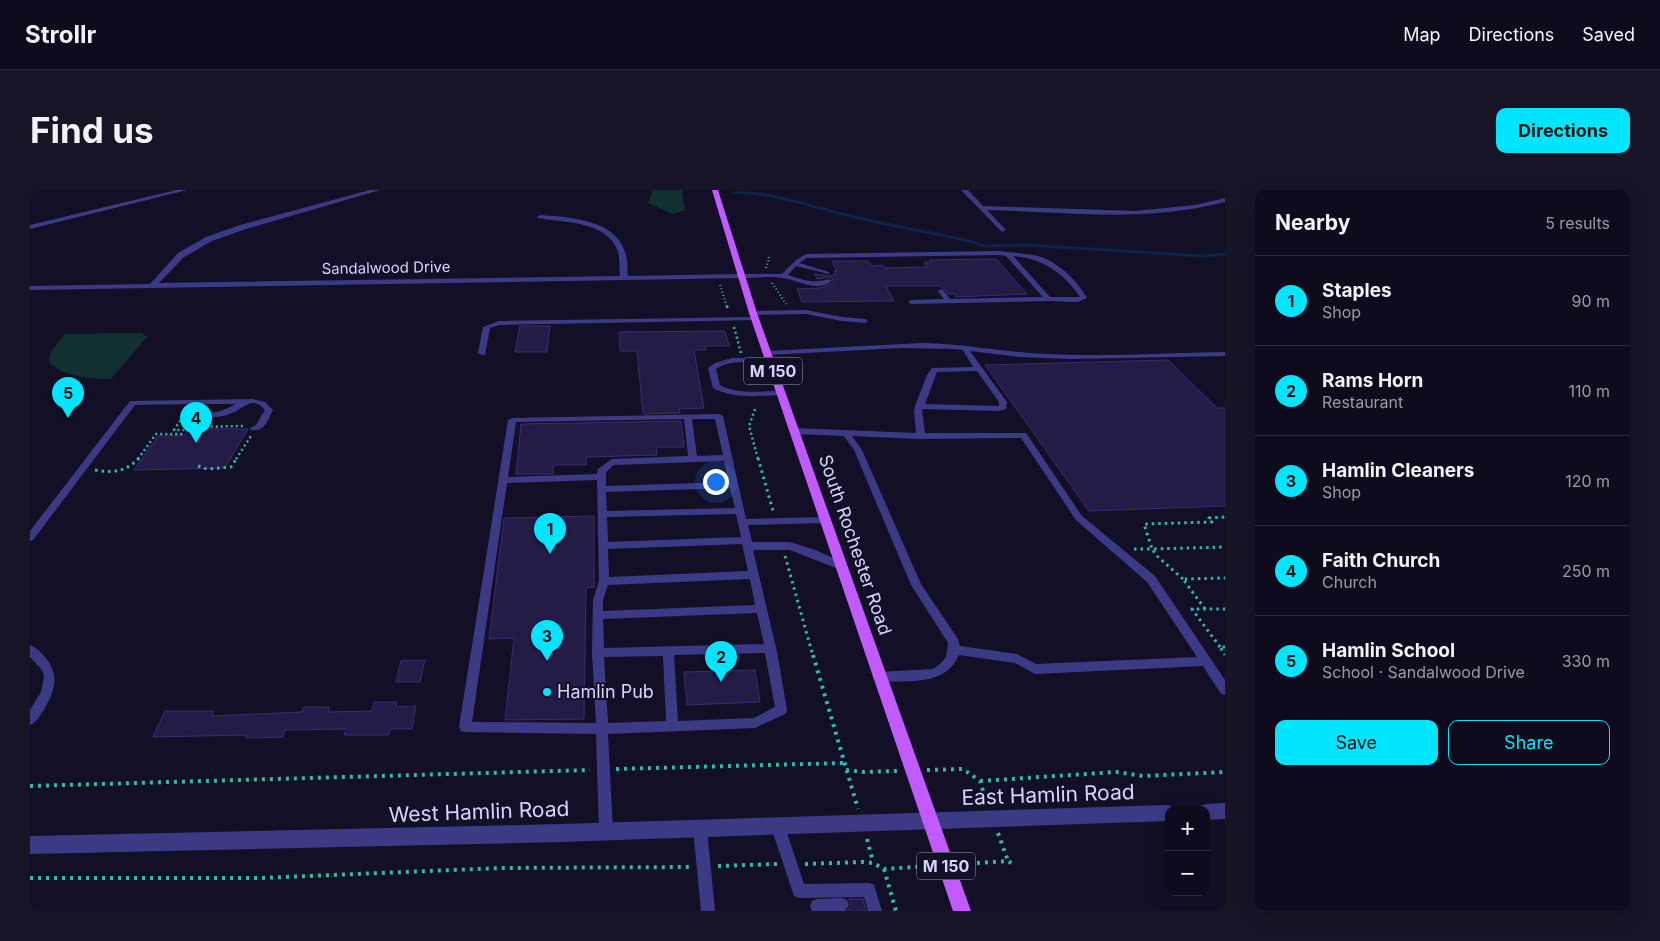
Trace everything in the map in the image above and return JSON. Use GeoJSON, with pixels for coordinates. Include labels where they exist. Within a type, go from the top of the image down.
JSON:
{"type":"FeatureCollection","features":[{"type":"Feature","properties":{"kind":"main road","name":"South Rochester Road"},"geometry":{"type":"LineString","coordinates":[[715,190],[780,393],[959,908]]}},
{"type":"Feature","properties":{"kind":"street"},"geometry":{"type":"LineString","coordinates":[[30,227],[184,190]]}},
{"type":"Feature","properties":{"kind":"street"},"geometry":{"type":"LineString","coordinates":[[153,285],[181,255],[209,239],[243,227],[377,190]]}},
{"type":"Feature","properties":{"kind":"street"},"geometry":{"type":"LineString","coordinates":[[964,190],[1002,230]]}},
{"type":"Feature","properties":{"kind":"street"},"geometry":{"type":"LineString","coordinates":[[982,208],[1113,213],[1167,212],[1200,207],[1225,200]]}},
{"type":"Feature","properties":{"kind":"street"},"geometry":{"type":"LineString","coordinates":[[540,217],[578,222],[594,227],[608,235],[617,242],[622,253],[624,278]]}},
{"type":"Feature","properties":{"kind":"street","name":"Sandalwood Drive"},"geometry":{"type":"LineString","coordinates":[[30,288],[742,276]]}},
{"type":"Feature","properties":{"kind":"street"},"geometry":{"type":"LineString","coordinates":[[1210,812],[1225,811]]}},
{"type":"Feature","properties":{"kind":"street","name":"East Hamlin Road"},"geometry":{"type":"LineString","coordinates":[[930,822],[1165,813]]}},
{"type":"Feature","properties":{"kind":"street","name":"West Hamlin Road"},"geometry":{"type":"LineString","coordinates":[[30,845],[930,822]]}},
{"type":"Feature","properties":{"kind":"lane"},"geometry":{"type":"LineString","coordinates":[[1008,254],[1048,299]]}},
{"type":"Feature","properties":{"kind":"lane"},"geometry":{"type":"LineString","coordinates":[[784,276],[806,256],[1027,255],[1047,261],[1063,273],[1084,298],[1078,300],[911,302]]}},
{"type":"Feature","properties":{"kind":"lane"},"geometry":{"type":"LineString","coordinates":[[795,264],[827,273]]}},
{"type":"Feature","properties":{"kind":"lane"},"geometry":{"type":"LineString","coordinates":[[742,276],[784,276],[812,284],[829,281]]}},
{"type":"Feature","properties":{"kind":"lane"},"geometry":{"type":"LineString","coordinates":[[941,291],[949,302]]}},
{"type":"Feature","properties":{"kind":"lane"},"geometry":{"type":"LineString","coordinates":[[482,353],[487,327],[499,323],[754,316],[789,312],[806,312],[865,321]]}},
{"type":"Feature","properties":{"kind":"lane"},"geometry":{"type":"LineString","coordinates":[[780,393],[721,390],[716,386],[712,368],[717,364],[730,361],[842,348],[946,346],[1020,355],[1052,356],[1225,354]]}},
{"type":"Feature","properties":{"kind":"lane"},"geometry":{"type":"LineString","coordinates":[[919,406],[999,409],[1003,407],[1003,402],[970,357],[966,348]]}},
{"type":"Feature","properties":{"kind":"lane"},"geometry":{"type":"LineString","coordinates":[[921,436],[918,411],[934,370],[979,369]]}},
{"type":"Feature","properties":{"kind":"lane"},"geometry":{"type":"LineString","coordinates":[[30,538],[133,403],[261,402],[269,410],[259,428],[251,427]]}},
{"type":"Feature","properties":{"kind":"lane"},"geometry":{"type":"LineString","coordinates":[[718,416],[728,458],[770,648],[781,710],[755,723],[602,729],[465,727],[512,420],[718,416]]}},
{"type":"Feature","properties":{"kind":"lane"},"geometry":{"type":"LineString","coordinates":[[688,417],[693,459]]}},
{"type":"Feature","properties":{"kind":"lane"},"geometry":{"type":"LineString","coordinates":[[794,431],[921,436],[1023,435],[1079,518],[1151,579],[1225,690]]}},
{"type":"Feature","properties":{"kind":"lane"},"geometry":{"type":"LineString","coordinates":[[846,433],[858,450],[916,585],[954,642],[956,650],[951,660],[935,673],[879,678]]}},
{"type":"Feature","properties":{"kind":"lane"},"geometry":{"type":"LineString","coordinates":[[606,831],[598,653],[598,600],[604,581],[601,471],[612,462],[728,458]]}},
{"type":"Feature","properties":{"kind":"lane"},"geometry":{"type":"LineString","coordinates":[[502,480],[601,477]]}},
{"type":"Feature","properties":{"kind":"lane"},"geometry":{"type":"LineString","coordinates":[[601,489],[734,485]]}},
{"type":"Feature","properties":{"kind":"lane"},"geometry":{"type":"LineString","coordinates":[[602,514],[825,520]]}},
{"type":"Feature","properties":{"kind":"lane"},"geometry":{"type":"LineString","coordinates":[[603,546],[746,543],[790,546],[841,566]]}},
{"type":"Feature","properties":{"kind":"lane"},"geometry":{"type":"LineString","coordinates":[[604,581],[754,575]]}},
{"type":"Feature","properties":{"kind":"lane"},"geometry":{"type":"LineString","coordinates":[[598,615],[761,609]]}},
{"type":"Feature","properties":{"kind":"lane"},"geometry":{"type":"LineString","coordinates":[[598,653],[770,648]]}},
{"type":"Feature","properties":{"kind":"lane"},"geometry":{"type":"LineString","coordinates":[[30,650],[42,662],[50,675],[49,692],[30,720]]}},
{"type":"Feature","properties":{"kind":"lane"},"geometry":{"type":"LineString","coordinates":[[956,650],[1017,658],[1035,669],[1205,661]]}},
{"type":"Feature","properties":{"kind":"lane"},"geometry":{"type":"LineString","coordinates":[[668,651],[672,727]]}},
{"type":"Feature","properties":{"kind":"lane"},"geometry":{"type":"LineString","coordinates":[[778,827],[799,891],[816,903],[842,905]]}},
{"type":"Feature","properties":{"kind":"lane"},"geometry":{"type":"LineString","coordinates":[[700,829],[708,911]]}},
{"type":"Feature","properties":{"kind":"lane"},"geometry":{"type":"LineString","coordinates":[[816,903],[869,890],[872,906]]}},
{"type":"Feature","properties":{"kind":"path"},"geometry":{"type":"LineString","coordinates":[[767,270],[765,266],[769,262],[768,255]]}},
{"type":"Feature","properties":{"kind":"path"},"geometry":{"type":"LineString","coordinates":[[718,280],[730,315]]}},
{"type":"Feature","properties":{"kind":"path"},"geometry":{"type":"LineString","coordinates":[[772,282],[776,292],[785,301],[789,312]]}},
{"type":"Feature","properties":{"kind":"path"},"geometry":{"type":"LineString","coordinates":[[734,324],[742,356]]}},
{"type":"Feature","properties":{"kind":"path"},"geometry":{"type":"LineString","coordinates":[[755,409],[749,426],[774,515]]}},
{"type":"Feature","properties":{"kind":"path"},"geometry":{"type":"LineString","coordinates":[[186,412],[174,430],[186,430],[188,427],[251,427],[243,449],[231,467],[207,469],[198,466]]}},
{"type":"Feature","properties":{"kind":"path"},"geometry":{"type":"LineString","coordinates":[[85,466],[106,472],[115,472],[132,467],[156,434],[183,434]]}},
{"type":"Feature","properties":{"kind":"path"},"geometry":{"type":"LineString","coordinates":[[236,450],[243,449]]}},
{"type":"Feature","properties":{"kind":"path"},"geometry":{"type":"LineString","coordinates":[[1205,609],[1183,579],[1157,556],[1152,549],[1144,524],[1212,522],[1208,518],[1225,517]]}},
{"type":"Feature","properties":{"kind":"path"},"geometry":{"type":"LineString","coordinates":[[1152,549],[1225,547]]}},
{"type":"Feature","properties":{"kind":"path"},"geometry":{"type":"LineString","coordinates":[[784,550],[843,763],[853,789]]}},
{"type":"Feature","properties":{"kind":"path"},"geometry":{"type":"LineString","coordinates":[[1183,579],[1225,578]]}},
{"type":"Feature","properties":{"kind":"path"},"geometry":{"type":"LineString","coordinates":[[1225,609],[1192,610],[1225,655]]}},
{"type":"Feature","properties":{"kind":"path"},"geometry":{"type":"LineString","coordinates":[[1220,647],[1225,647]]}},
{"type":"Feature","properties":{"kind":"path"},"geometry":{"type":"LineString","coordinates":[[621,769],[843,763]]}},
{"type":"Feature","properties":{"kind":"path"},"geometry":{"type":"LineString","coordinates":[[946,769],[963,769],[980,780],[1116,772],[1143,776],[1225,772]]}},
{"type":"Feature","properties":{"kind":"path"},"geometry":{"type":"LineString","coordinates":[[30,786],[583,770]]}},
{"type":"Feature","properties":{"kind":"path"},"geometry":{"type":"LineString","coordinates":[[846,770],[864,772]]}},
{"type":"Feature","properties":{"kind":"path"},"geometry":{"type":"LineString","coordinates":[[980,780],[981,788]]}},
{"type":"Feature","properties":{"kind":"path"},"geometry":{"type":"LineString","coordinates":[[1008,861],[1014,865]]}},
{"type":"Feature","properties":{"kind":"path"},"geometry":{"type":"LineString","coordinates":[[808,864],[863,862],[873,863],[884,870],[895,869]]}},
{"type":"Feature","properties":{"kind":"path"},"geometry":{"type":"LineString","coordinates":[[728,866],[764,865]]}},
{"type":"Feature","properties":{"kind":"path"},"geometry":{"type":"LineString","coordinates":[[30,878],[260,878],[501,868],[653,866],[677,868]]}},
{"type":"Feature","properties":{"kind":"path"},"geometry":{"type":"LineString","coordinates":[[884,870],[896,911]]}},
{"type":"Feature","properties":{"kind":"green space"},"geometry":{"type":"Polygon","coordinates":[[[653,190],[684,190],[682,192],[685,210],[673,214],[648,203],[653,190]]]}},
{"type":"Feature","properties":{"kind":"green space"},"geometry":{"type":"Polygon","coordinates":[[[142,333],[147,337],[111,379],[86,378],[70,374],[49,362],[50,353],[65,334],[142,333]]]}},
{"type":"Feature","properties":{"kind":"building"},"geometry":{"type":"Polygon","coordinates":[[[929,260],[997,260],[1027,294],[956,297],[954,294],[948,294],[941,286],[886,286],[894,301],[802,302],[797,289],[820,288],[833,283],[834,280],[830,277],[817,279],[815,274],[829,276],[835,274],[834,271],[837,271],[832,261],[869,261],[872,266],[883,265],[885,268],[927,267],[924,263],[931,262],[929,260]]]}},
{"type":"Feature","properties":{"kind":"building"},"geometry":{"type":"Polygon","coordinates":[[[520,326],[550,326],[547,352],[515,352],[520,326]]]}},
{"type":"Feature","properties":{"kind":"building"},"geometry":{"type":"Polygon","coordinates":[[[725,331],[729,346],[705,346],[706,350],[694,350],[704,408],[679,409],[680,413],[643,414],[637,351],[620,351],[619,332],[725,331]]]}},
{"type":"Feature","properties":{"kind":"building"},"geometry":{"type":"Polygon","coordinates":[[[1168,360],[1217,408],[1225,408],[1225,506],[1089,511],[985,365],[1168,360]]]}},
{"type":"Feature","properties":{"kind":"building"},"geometry":{"type":"Polygon","coordinates":[[[681,421],[684,447],[656,447],[657,455],[586,457],[586,465],[553,465],[553,474],[516,474],[521,424],[681,421]]]}},
{"type":"Feature","properties":{"kind":"building"},"geometry":{"type":"Polygon","coordinates":[[[189,429],[248,429],[225,468],[134,470],[158,436],[185,435],[189,429]]]}},
{"type":"Feature","properties":{"kind":"building"},"geometry":{"type":"Polygon","coordinates":[[[594,516],[594,587],[586,588],[584,719],[505,720],[514,638],[489,639],[504,518],[594,516]]]}},
{"type":"Feature","properties":{"kind":"building"},"geometry":{"type":"Polygon","coordinates":[[[425,660],[420,682],[396,682],[401,661],[425,660]]]}},
{"type":"Feature","properties":{"kind":"building"},"geometry":{"type":"Polygon","coordinates":[[[755,670],[760,702],[687,705],[684,672],[755,670]]]}},
{"type":"Feature","properties":{"kind":"building"},"geometry":{"type":"Polygon","coordinates":[[[374,702],[397,702],[396,707],[416,706],[412,729],[390,729],[389,735],[344,735],[346,729],[285,730],[283,737],[246,738],[247,735],[153,737],[165,711],[214,711],[212,716],[302,712],[304,707],[329,707],[328,712],[372,711],[374,702]]]}},
{"type":"Feature","properties":{"kind":"building"},"geometry":{"type":"Polygon","coordinates":[[[849,899],[863,899],[866,911],[847,911],[851,906],[849,899]]]}},
{"type":"Feature","properties":{"kind":"waterway"},"geometry":{"type":"LineString","coordinates":[[734,193],[771,196],[870,221],[966,240],[984,246],[1027,245],[1202,256],[1225,254]]}},
{"type":"Feature","properties":{"kind":"place","name":"Hamlin School"},"geometry":{"type":"Point","coordinates":[68,418]}},
{"type":"Feature","properties":{"kind":"place","name":"Faith Church"},"geometry":{"type":"Point","coordinates":[196,443]}},
{"type":"Feature","properties":{"kind":"place","name":"Staples"},"geometry":{"type":"Point","coordinates":[550,554]}},
{"type":"Feature","properties":{"kind":"place","name":"Hamlin Cleaners"},"geometry":{"type":"Point","coordinates":[547,661]}},
{"type":"Feature","properties":{"kind":"place","name":"Rams Horn"},"geometry":{"type":"Point","coordinates":[721,682]}},
{"type":"Feature","properties":{"kind":"place","name":"Hamlin Pub"},"geometry":{"type":"Point","coordinates":[547,692]}}]}
